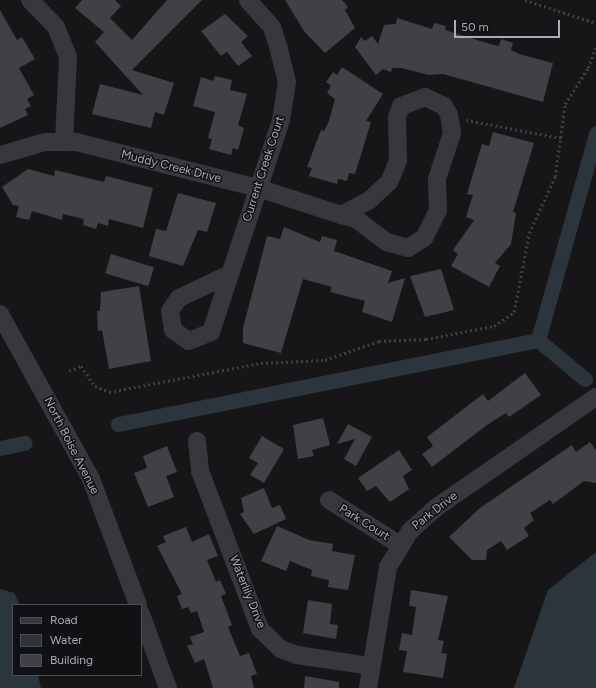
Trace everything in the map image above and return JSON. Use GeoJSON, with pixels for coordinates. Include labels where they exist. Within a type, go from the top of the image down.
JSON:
{"type":"FeatureCollection","features":[{"type":"Feature","properties":{"kind":"street"},"geometry":{"type":"LineString","coordinates":[[30,0],[56,27],[68,57],[64,141]]}},
{"type":"Feature","properties":{"kind":"street","name":"Current Creek Court"},"geometry":{"type":"LineString","coordinates":[[230,274],[281,120],[287,82],[272,27],[248,0]]}},
{"type":"Feature","properties":{"kind":"street"},"geometry":{"type":"LineString","coordinates":[[341,215],[370,200],[389,182],[398,161],[396,117],[401,106],[425,97],[444,106],[451,123]]}},
{"type":"Feature","properties":{"kind":"street","name":"Muddy Creek Drive"},"geometry":{"type":"LineString","coordinates":[[0,155],[64,141],[258,188],[356,219],[387,242],[408,248],[424,238],[438,212],[437,179],[448,153],[451,123]]}},
{"type":"Feature","properties":{"kind":"street","name":"North Boise Avenue"},"geometry":{"type":"LineString","coordinates":[[0,314],[91,479],[138,604]]}},
{"type":"Feature","properties":{"kind":"street","name":"Park Drive"},"geometry":{"type":"LineString","coordinates":[[368,688],[388,567],[400,545],[410,531],[437,507],[596,397]]}},
{"type":"Feature","properties":{"kind":"street","name":"Waterlily Drive"},"geometry":{"type":"LineString","coordinates":[[197,440],[200,471],[260,629],[281,649],[297,655],[371,666]]}},
{"type":"Feature","properties":{"kind":"street","name":"Park Court"},"geometry":{"type":"LineString","coordinates":[[329,500],[400,545]]}},
{"type":"Feature","properties":{"kind":"street"},"geometry":{"type":"LineString","coordinates":[[142,617],[168,688]]}},
{"type":"Feature","properties":{"kind":"path"},"geometry":{"type":"LineString","coordinates":[[525,0],[596,23]]}},
{"type":"Feature","properties":{"kind":"path"},"geometry":{"type":"LineString","coordinates":[[70,371],[81,366],[95,386],[109,392],[261,363],[325,360],[379,341],[426,339],[494,326],[514,312],[529,233],[555,177],[565,104],[588,68],[596,46]]}},
{"type":"Feature","properties":{"kind":"path"},"geometry":{"type":"LineString","coordinates":[[451,123],[470,119],[561,138]]}},
{"type":"Feature","properties":{"kind":"water"},"geometry":{"type":"Polygon","coordinates":[[[596,552],[596,688],[514,688],[548,590],[596,552]]]}},
{"type":"Feature","properties":{"kind":"water"},"geometry":{"type":"Polygon","coordinates":[[[0,589],[14,593],[20,604],[12,604],[12,676],[38,676],[41,688],[0,688],[0,589]]]}},
{"type":"Feature","properties":{"kind":"building"},"geometry":{"type":"Polygon","coordinates":[[[82,0],[115,0],[121,6],[110,18],[132,40],[167,0],[202,0],[132,70],[174,83],[164,115],[155,112],[151,128],[92,114],[100,84],[143,95],[95,42],[104,32],[75,8],[82,0]]]}},
{"type":"Feature","properties":{"kind":"building"},"geometry":{"type":"Polygon","coordinates":[[[285,0],[342,0],[348,7],[345,10],[355,28],[325,53],[304,31],[285,0]]]}},
{"type":"Feature","properties":{"kind":"building"},"geometry":{"type":"Polygon","coordinates":[[[0,10],[17,40],[22,37],[35,59],[19,68],[34,95],[27,99],[31,106],[25,109],[28,115],[0,128],[0,10]]]}},
{"type":"Feature","properties":{"kind":"building"},"geometry":{"type":"Polygon","coordinates":[[[225,14],[248,36],[241,42],[252,56],[238,66],[227,52],[221,56],[201,31],[225,14]]]}},
{"type":"Feature","properties":{"kind":"building"},"geometry":{"type":"Polygon","coordinates":[[[397,18],[432,29],[434,23],[446,26],[445,30],[499,46],[501,39],[513,43],[511,50],[519,54],[553,63],[543,102],[443,74],[428,75],[402,68],[392,68],[391,72],[383,69],[376,75],[355,47],[361,37],[365,41],[372,36],[378,44],[384,25],[396,24],[397,18]]]}},
{"type":"Feature","properties":{"kind":"building"},"geometry":{"type":"Polygon","coordinates":[[[342,67],[383,94],[366,121],[371,122],[355,174],[349,173],[347,181],[338,179],[337,184],[309,176],[312,168],[307,167],[321,130],[324,131],[329,121],[335,99],[327,93],[331,86],[326,82],[333,72],[337,75],[342,67]]]}},
{"type":"Feature","properties":{"kind":"building"},"geometry":{"type":"Polygon","coordinates":[[[215,76],[232,80],[230,90],[247,94],[238,125],[244,128],[238,150],[233,148],[231,155],[209,149],[212,139],[208,138],[215,112],[193,106],[201,77],[213,81],[215,76]]]}},
{"type":"Feature","properties":{"kind":"building"},"geometry":{"type":"Polygon","coordinates":[[[493,132],[534,143],[513,212],[516,213],[511,244],[495,263],[500,266],[489,287],[451,266],[458,254],[453,250],[474,220],[466,217],[473,195],[467,194],[482,144],[489,146],[493,132]]]}},
{"type":"Feature","properties":{"kind":"building"},"geometry":{"type":"Polygon","coordinates":[[[28,169],[54,176],[55,170],[104,182],[106,176],[153,188],[143,228],[109,219],[108,226],[98,223],[96,229],[83,225],[84,219],[63,214],[62,220],[32,211],[29,220],[16,217],[19,206],[13,205],[2,187],[28,169]]]}},
{"type":"Feature","properties":{"kind":"building"},"geometry":{"type":"Polygon","coordinates":[[[178,193],[216,203],[207,232],[198,230],[183,266],[149,256],[156,229],[166,231],[178,193]]]}},
{"type":"Feature","properties":{"kind":"building"},"geometry":{"type":"Polygon","coordinates":[[[284,227],[320,242],[322,236],[337,240],[334,251],[392,271],[388,283],[405,278],[392,322],[362,312],[365,301],[330,292],[332,287],[303,279],[281,353],[243,343],[243,328],[267,236],[280,239],[284,227]]]}},
{"type":"Feature","properties":{"kind":"building"},"geometry":{"type":"Polygon","coordinates":[[[111,254],[154,267],[148,286],[105,273],[111,254]]]}},
{"type":"Feature","properties":{"kind":"building"},"geometry":{"type":"Polygon","coordinates":[[[441,269],[454,310],[425,317],[410,276],[441,269]]]}},
{"type":"Feature","properties":{"kind":"building"},"geometry":{"type":"Polygon","coordinates":[[[139,286],[151,361],[109,369],[102,330],[98,331],[97,311],[100,311],[101,292],[139,286]]]}},
{"type":"Feature","properties":{"kind":"building"},"geometry":{"type":"Polygon","coordinates":[[[525,373],[541,395],[509,417],[506,413],[487,425],[432,467],[422,454],[433,446],[427,437],[483,394],[488,401],[525,373]]]}},
{"type":"Feature","properties":{"kind":"building"},"geometry":{"type":"Polygon","coordinates":[[[323,418],[330,445],[312,450],[314,456],[298,459],[293,425],[323,418]]]}},
{"type":"Feature","properties":{"kind":"building"},"geometry":{"type":"Polygon","coordinates":[[[348,424],[372,437],[356,466],[344,459],[355,439],[337,444],[348,424]]]}},
{"type":"Feature","properties":{"kind":"building"},"geometry":{"type":"Polygon","coordinates":[[[262,436],[284,449],[264,483],[250,475],[258,463],[249,458],[262,436]]]}},
{"type":"Feature","properties":{"kind":"building"},"geometry":{"type":"Polygon","coordinates":[[[590,442],[596,450],[596,483],[584,481],[553,504],[550,500],[530,513],[534,520],[524,528],[529,536],[507,550],[501,541],[487,550],[486,560],[472,560],[449,537],[480,508],[572,445],[576,452],[590,442]]]}},
{"type":"Feature","properties":{"kind":"building"},"geometry":{"type":"Polygon","coordinates":[[[167,446],[177,472],[166,476],[174,497],[148,507],[134,473],[147,468],[143,456],[167,446]]]}},
{"type":"Feature","properties":{"kind":"building"},"geometry":{"type":"Polygon","coordinates":[[[399,450],[412,470],[403,476],[409,489],[390,502],[376,486],[367,491],[358,478],[399,450]]]}},
{"type":"Feature","properties":{"kind":"building"},"geometry":{"type":"Polygon","coordinates":[[[264,488],[272,508],[280,505],[286,519],[254,534],[240,514],[244,512],[241,498],[264,488]]]}},
{"type":"Feature","properties":{"kind":"building"},"geometry":{"type":"Polygon","coordinates":[[[277,526],[309,540],[333,544],[332,551],[355,555],[348,590],[328,587],[329,580],[311,576],[312,570],[290,561],[286,571],[261,561],[277,526]]]}},
{"type":"Feature","properties":{"kind":"building"},"geometry":{"type":"Polygon","coordinates":[[[186,527],[192,542],[209,534],[218,556],[207,560],[216,582],[220,580],[226,594],[221,596],[232,625],[228,627],[240,656],[249,653],[257,674],[251,676],[254,688],[213,688],[204,659],[195,663],[187,646],[193,644],[190,637],[204,632],[197,611],[191,613],[188,607],[182,609],[177,596],[182,594],[157,546],[166,542],[163,536],[186,527]]]}},
{"type":"Feature","properties":{"kind":"building"},"geometry":{"type":"Polygon","coordinates":[[[411,590],[448,596],[438,640],[444,641],[441,653],[447,654],[443,678],[403,672],[407,651],[399,650],[402,633],[412,635],[416,607],[409,606],[411,590]]]}},
{"type":"Feature","properties":{"kind":"building"},"geometry":{"type":"Polygon","coordinates":[[[308,600],[332,604],[330,624],[338,625],[336,639],[303,633],[308,600]]]}},
{"type":"Feature","properties":{"kind":"building"},"geometry":{"type":"Polygon","coordinates":[[[305,676],[339,682],[339,688],[304,688],[305,676]]]}},
{"type":"Feature","properties":{"kind":"waterway"},"geometry":{"type":"LineString","coordinates":[[538,340],[596,133]]}},
{"type":"Feature","properties":{"kind":"waterway"},"geometry":{"type":"LineString","coordinates":[[538,340],[585,379]]}},
{"type":"Feature","properties":{"kind":"waterway"},"geometry":{"type":"LineString","coordinates":[[118,424],[538,340]]}},
{"type":"Feature","properties":{"kind":"waterway"},"geometry":{"type":"LineString","coordinates":[[0,448],[24,443]]}}]}
